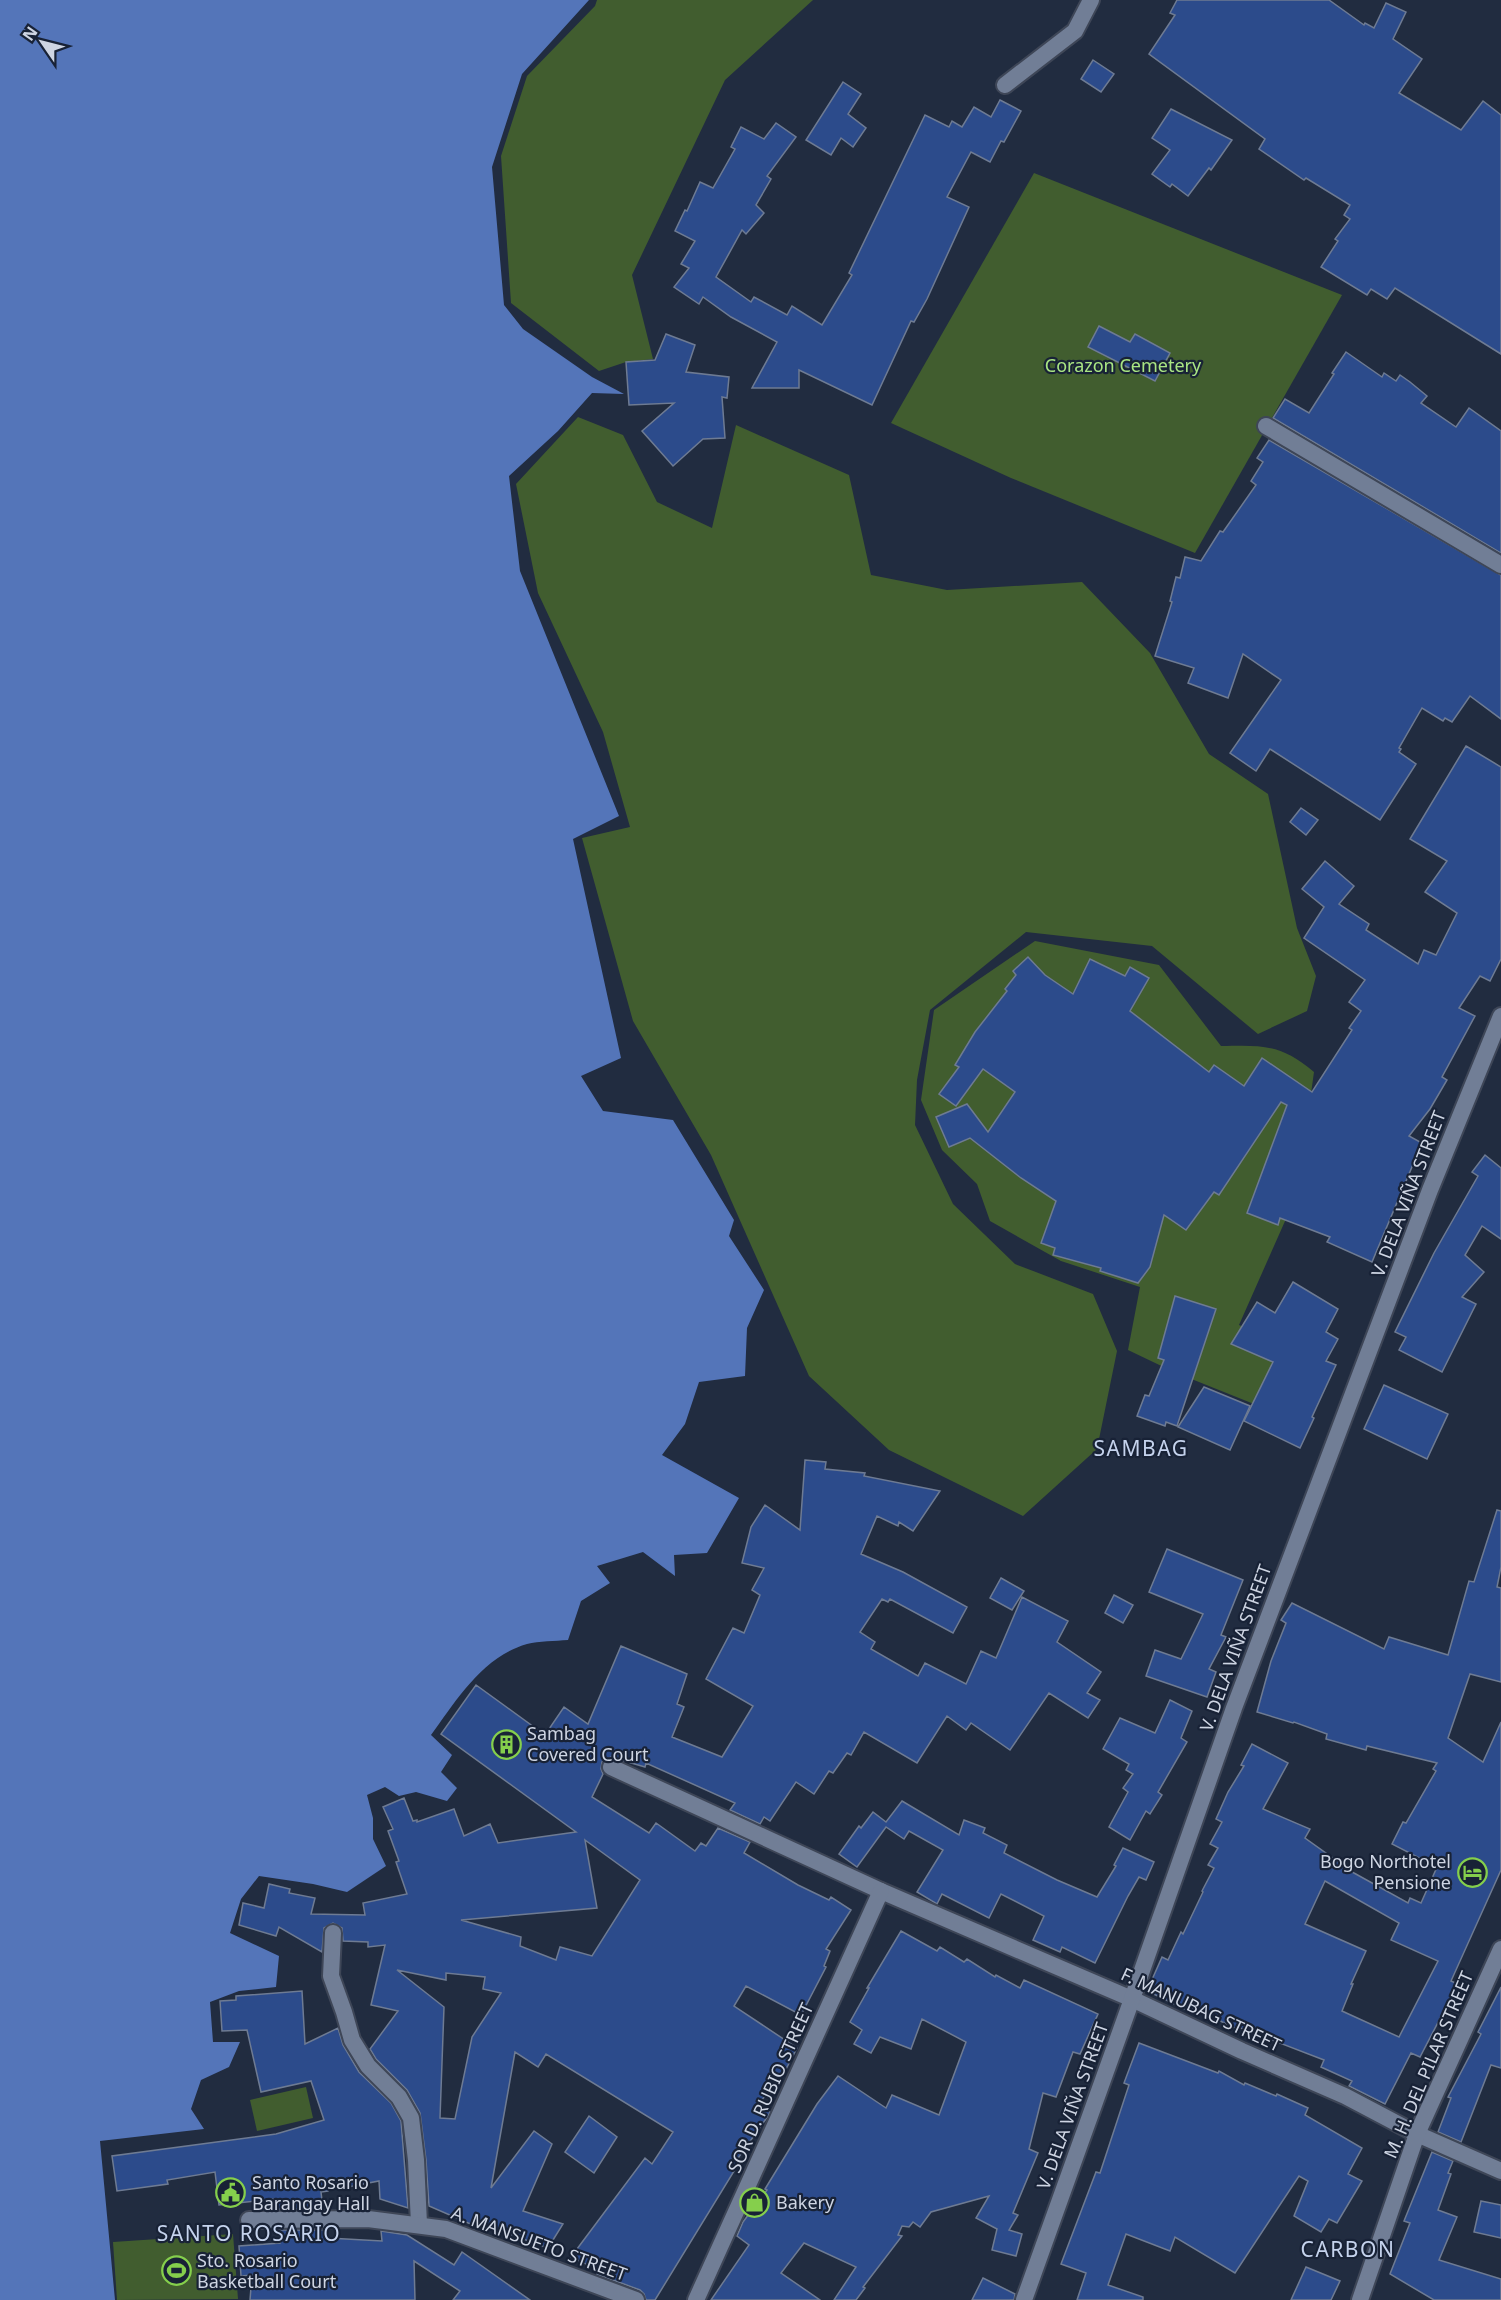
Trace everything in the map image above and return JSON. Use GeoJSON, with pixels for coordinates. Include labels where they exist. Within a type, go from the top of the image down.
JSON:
{"type":"FeatureCollection","features":[{"type":"Feature","properties":{"kind":"street"},"geometry":{"type":"LineString","coordinates":[[1005,85],[1075,32],[1091,0]]}},
{"type":"Feature","properties":{"kind":"street"},"geometry":{"type":"LineString","coordinates":[[1266,426],[1501,565]]}},
{"type":"Feature","properties":{"kind":"street","name":"V. DELA VIÑA STREET"},"geometry":{"type":"LineString","coordinates":[[1024,2300],[1234,1708],[1426,1201],[1501,1016]]}},
{"type":"Feature","properties":{"kind":"street","name":"F. MANUBAG STREET"},"geometry":{"type":"LineString","coordinates":[[611,1767],[881,1892],[1132,2000],[1345,2096],[1417,2134],[1501,2171]]}},
{"type":"Feature","properties":{"kind":"street","name":"SOR D. RUBIO STREET"},"geometry":{"type":"LineString","coordinates":[[696,2300],[881,1892]]}},
{"type":"Feature","properties":{"kind":"street"},"geometry":{"type":"LineString","coordinates":[[333,1933],[331,1976],[352,2040],[368,2066],[399,2097],[411,2118],[416,2160],[419,2224]]}},
{"type":"Feature","properties":{"kind":"street","name":"M. H. DEL PILAR STREET"},"geometry":{"type":"LineString","coordinates":[[1360,2300],[1417,2134],[1501,1949]]}},
{"type":"Feature","properties":{"kind":"street","name":"A. MANSUETO STREET"},"geometry":{"type":"LineString","coordinates":[[249,2220],[368,2219],[446,2229],[636,2300]]}},
{"type":"Feature","properties":{"kind":"green space"},"geometry":{"type":"Polygon","coordinates":[[[597,0],[813,0],[725,80],[632,275],[653,359],[626,362],[599,371],[511,303],[501,156],[527,76],[595,6],[597,0]]]}},
{"type":"Feature","properties":{"kind":"green space","name":"Corazon Cemetery"},"geometry":{"type":"Polygon","coordinates":[[[1034,173],[1342,295],[1195,553],[1011,478],[891,423],[1034,173]]]}},
{"type":"Feature","properties":{"kind":"green space"},"geometry":{"type":"Polygon","coordinates":[[[578,417],[623,435],[657,502],[712,528],[736,425],[849,475],[871,575],[947,590],[1082,582],[1150,653],[1209,754],[1268,794],[1297,928],[1316,976],[1307,1011],[1258,1034],[1152,946],[1026,932],[930,1010],[917,1080],[915,1125],[953,1204],[1015,1264],[1093,1294],[1117,1351],[1097,1449],[1023,1516],[889,1450],[809,1376],[711,1155],[633,1021],[582,838],[630,827],[603,732],[538,593],[516,484],[578,417]]]}},
{"type":"Feature","properties":{"kind":"green space"},"geometry":{"type":"Polygon","coordinates":[[[1035,941],[1159,965],[1221,1046],[1260,1046],[1281,1051],[1314,1072],[1297,1194],[1239,1325],[1317,1359],[1296,1421],[1174,1372],[1128,1350],[1140,1287],[1061,1261],[990,1221],[977,1184],[942,1150],[921,1100],[934,1010],[1035,941]]]}},
{"type":"Feature","properties":{"kind":"green space"},"geometry":{"type":"Polygon","coordinates":[[[306,2087],[313,2118],[257,2131],[250,2100],[306,2087]]]}},
{"type":"Feature","properties":{"kind":"green space","name":"Sto. Rosario Basketball Court"},"geometry":{"type":"Polygon","coordinates":[[[233,2234],[238,2299],[117,2300],[113,2242],[233,2234]]]}},
{"type":"Feature","properties":{"kind":"water"},"geometry":{"type":"Polygon","coordinates":[[[0,0],[589,0],[522,74],[492,167],[504,305],[523,329],[592,377],[624,394],[592,393],[558,431],[509,476],[520,571],[619,816],[573,839],[621,1058],[581,1076],[603,1111],[673,1120],[734,1220],[729,1236],[764,1290],[747,1328],[745,1376],[699,1382],[685,1424],[662,1455],[739,1498],[707,1553],[674,1555],[675,1576],[643,1552],[597,1566],[610,1583],[581,1601],[568,1640],[527,1644],[511,1650],[483,1670],[460,1695],[431,1735],[452,1755],[441,1772],[457,1788],[447,1801],[416,1792],[399,1796],[385,1787],[367,1795],[373,1818],[373,1839],[386,1866],[347,1892],[259,1876],[241,1899],[230,1933],[279,1956],[276,1987],[239,1991],[210,2002],[213,2042],[240,2042],[229,2067],[201,2080],[191,2109],[204,2129],[100,2141],[115,2300],[0,2300],[0,0]]]}},
{"type":"Feature","properties":{"kind":"building"},"geometry":{"type":"Polygon","coordinates":[[[1177,0],[1329,0],[1364,25],[1365,23],[1374,28],[1386,3],[1406,12],[1393,39],[1422,59],[1399,93],[1461,130],[1483,101],[1501,115],[1501,354],[1395,288],[1387,299],[1371,289],[1367,295],[1321,267],[1338,241],[1335,239],[1350,219],[1344,215],[1350,205],[1306,178],[1304,180],[1259,149],[1265,139],[1149,54],[1175,15],[1170,13],[1177,0]]]}},
{"type":"Feature","properties":{"kind":"building"},"geometry":{"type":"Polygon","coordinates":[[[1093,60],[1114,74],[1101,92],[1081,79],[1093,60]]]}},
{"type":"Feature","properties":{"kind":"building"},"geometry":{"type":"Polygon","coordinates":[[[843,82],[861,94],[848,114],[866,128],[853,147],[841,138],[831,155],[806,140],[843,82]]]}},
{"type":"Feature","properties":{"kind":"building"},"geometry":{"type":"Polygon","coordinates":[[[1000,100],[1021,111],[990,162],[971,152],[947,197],[969,207],[927,299],[914,322],[911,321],[872,405],[799,370],[799,388],[752,388],[777,342],[731,317],[703,297],[699,304],[674,287],[689,268],[681,264],[695,241],[675,231],[700,182],[713,188],[735,149],[731,147],[741,127],[764,139],[776,123],[796,137],[767,176],[771,179],[756,205],[764,213],[746,234],[742,230],[716,277],[751,302],[754,297],[787,315],[792,306],[822,325],[852,275],[849,273],[925,115],[949,127],[952,121],[962,127],[974,107],[991,117],[1000,100]]]}},
{"type":"Feature","properties":{"kind":"building"},"geometry":{"type":"Polygon","coordinates":[[[1171,109],[1232,140],[1211,170],[1209,168],[1188,196],[1172,184],[1170,187],[1152,174],[1170,150],[1152,138],[1171,109]]]}},
{"type":"Feature","properties":{"kind":"building"},"geometry":{"type":"Polygon","coordinates":[[[1099,326],[1130,342],[1135,334],[1170,353],[1155,381],[1088,347],[1099,326]]]}},
{"type":"Feature","properties":{"kind":"building"},"geometry":{"type":"Polygon","coordinates":[[[666,334],[695,345],[686,372],[729,377],[727,398],[722,397],[725,438],[703,439],[673,466],[642,431],[674,403],[629,405],[626,362],[655,360],[666,334]]]}},
{"type":"Feature","properties":{"kind":"building"},"geometry":{"type":"Polygon","coordinates":[[[1346,352],[1382,377],[1384,373],[1396,381],[1400,375],[1427,396],[1421,403],[1456,427],[1469,408],[1501,431],[1501,553],[1273,418],[1285,399],[1309,413],[1346,352]]]}},
{"type":"Feature","properties":{"kind":"building"},"geometry":{"type":"Polygon","coordinates":[[[1269,440],[1501,575],[1501,719],[1470,696],[1452,722],[1445,718],[1443,721],[1422,708],[1399,748],[1401,749],[1399,752],[1416,764],[1380,820],[1270,749],[1256,771],[1230,753],[1281,680],[1243,654],[1228,698],[1188,683],[1194,668],[1155,656],[1172,602],[1170,601],[1176,577],[1180,578],[1185,557],[1201,561],[1220,531],[1223,532],[1256,485],[1251,481],[1263,462],[1257,458],[1269,440]]]}},
{"type":"Feature","properties":{"kind":"building"},"geometry":{"type":"Polygon","coordinates":[[[1466,746],[1501,767],[1501,959],[1490,981],[1480,976],[1459,1008],[1475,1016],[1442,1077],[1447,1080],[1430,1109],[1409,1136],[1422,1143],[1372,1262],[1327,1242],[1330,1237],[1280,1218],[1278,1225],[1247,1213],[1287,1105],[1281,1102],[1219,1195],[1214,1192],[1186,1230],[1164,1215],[1150,1267],[1138,1283],[1100,1271],[1101,1268],[1053,1255],[1055,1248],[1041,1243],[1056,1201],[1021,1178],[970,1138],[949,1147],[936,1117],[967,1104],[988,1132],[1015,1092],[983,1069],[956,1106],[939,1094],[959,1067],[955,1065],[975,1032],[1007,991],[1005,989],[1016,975],[1013,971],[1028,957],[1045,975],[1073,994],[1090,959],[1125,976],[1130,967],[1149,978],[1130,1011],[1209,1072],[1214,1065],[1244,1086],[1262,1058],[1312,1092],[1352,1030],[1349,1028],[1361,1011],[1349,1002],[1365,980],[1304,938],[1324,907],[1302,889],[1325,861],[1354,886],[1339,904],[1369,924],[1366,930],[1418,964],[1424,950],[1436,955],[1457,913],[1425,892],[1447,861],[1410,839],[1466,746]]]}},
{"type":"Feature","properties":{"kind":"building"},"geometry":{"type":"Polygon","coordinates":[[[1301,808],[1318,820],[1306,835],[1290,822],[1301,808]]]}},
{"type":"Feature","properties":{"kind":"building"},"geometry":{"type":"Polygon","coordinates":[[[1485,1155],[1501,1168],[1501,1239],[1482,1226],[1465,1255],[1484,1272],[1462,1297],[1476,1304],[1442,1372],[1399,1350],[1406,1337],[1395,1332],[1434,1253],[1478,1176],[1472,1172],[1485,1155]]]}},
{"type":"Feature","properties":{"kind":"building"},"geometry":{"type":"Polygon","coordinates":[[[1293,1282],[1338,1309],[1326,1332],[1338,1339],[1326,1361],[1336,1365],[1300,1448],[1244,1421],[1273,1362],[1231,1344],[1257,1302],[1275,1313],[1293,1282]]]}},
{"type":"Feature","properties":{"kind":"building"},"geometry":{"type":"Polygon","coordinates":[[[1175,1296],[1216,1309],[1177,1426],[1166,1422],[1165,1426],[1137,1416],[1145,1395],[1149,1396],[1164,1360],[1158,1358],[1175,1296]]]}},
{"type":"Feature","properties":{"kind":"building"},"geometry":{"type":"Polygon","coordinates":[[[1384,1385],[1448,1414],[1427,1459],[1364,1429],[1384,1385]]]}},
{"type":"Feature","properties":{"kind":"building"},"geometry":{"type":"Polygon","coordinates":[[[1204,1387],[1250,1406],[1230,1450],[1178,1427],[1204,1387]]]}},
{"type":"Feature","properties":{"kind":"building"},"geometry":{"type":"Polygon","coordinates":[[[805,1460],[826,1462],[825,1469],[865,1473],[864,1476],[940,1491],[913,1531],[899,1522],[898,1526],[877,1516],[861,1554],[903,1572],[967,1607],[953,1633],[890,1599],[888,1602],[882,1599],[860,1632],[875,1642],[871,1649],[918,1676],[925,1663],[966,1684],[981,1651],[996,1658],[1022,1597],[1068,1621],[1057,1642],[1101,1672],[1087,1693],[1100,1700],[1088,1718],[1049,1693],[1010,1750],[971,1723],[966,1730],[947,1716],[917,1763],[864,1732],[851,1755],[847,1753],[833,1773],[829,1771],[814,1794],[796,1782],[770,1821],[764,1817],[760,1824],[730,1810],[735,1803],[646,1763],[645,1767],[611,1757],[602,1762],[603,1774],[592,1797],[649,1833],[656,1823],[695,1851],[701,1843],[706,1846],[718,1828],[750,1842],[744,1853],[798,1885],[829,1900],[831,1897],[851,1910],[826,1949],[830,1951],[824,1966],[826,1967],[801,2015],[746,1986],[734,2006],[797,2048],[785,2071],[759,2104],[770,2112],[768,2116],[736,2161],[739,2163],[655,2300],[646,2300],[640,2290],[597,2274],[599,2270],[571,2257],[645,2158],[652,2164],[673,2132],[546,2054],[538,2067],[515,2052],[491,2188],[534,2131],[552,2144],[523,2211],[563,2224],[548,2248],[476,2222],[475,2226],[429,2206],[420,2113],[407,2090],[376,2059],[370,2049],[398,2011],[371,2005],[385,1945],[368,1947],[368,1942],[343,1941],[342,1928],[333,1923],[324,1928],[322,1952],[279,1927],[276,1936],[239,1925],[243,1903],[264,1908],[269,1884],[290,1889],[289,1893],[315,1898],[311,1914],[365,1915],[363,1903],[407,1894],[396,1862],[399,1861],[388,1831],[393,1829],[383,1807],[404,1798],[413,1821],[417,1820],[417,1822],[454,1809],[464,1836],[490,1824],[498,1843],[576,1832],[441,1734],[476,1685],[545,1735],[564,1707],[588,1724],[621,1646],[687,1674],[677,1704],[684,1707],[672,1737],[722,1757],[753,1706],[706,1679],[733,1628],[744,1633],[760,1595],[752,1590],[764,1568],[742,1563],[751,1527],[765,1505],[800,1530],[805,1460]],[[585,1840],[597,1908],[461,1920],[521,1937],[520,1946],[556,1960],[560,1947],[592,1956],[640,1880],[585,1840]],[[397,1970],[444,2007],[440,2118],[455,2119],[472,2037],[501,1993],[483,1989],[485,1977],[446,1973],[446,1980],[397,1970]]]}},
{"type":"Feature","properties":{"kind":"building"},"geometry":{"type":"Polygon","coordinates":[[[1497,1510],[1501,1511],[1501,1567],[1497,1587],[1501,1588],[1501,1682],[1470,1674],[1448,1738],[1483,1762],[1501,1722],[1501,1870],[1451,1981],[1458,1984],[1420,2057],[1411,2053],[1385,2104],[1349,2086],[1352,2081],[1321,2067],[1324,2060],[1238,2027],[1237,2029],[1193,2008],[1191,2012],[1147,1991],[1162,1957],[1168,1960],[1181,1932],[1183,1934],[1214,1868],[1208,1865],[1218,1848],[1210,1844],[1222,1822],[1216,1819],[1228,1792],[1244,1766],[1241,1765],[1252,1744],[1288,1763],[1263,1809],[1310,1829],[1305,1838],[1354,1873],[1408,1903],[1410,1898],[1421,1903],[1437,1867],[1392,1844],[1403,1822],[1406,1823],[1436,1771],[1433,1769],[1437,1763],[1367,1746],[1366,1750],[1326,1739],[1327,1734],[1257,1712],[1271,1661],[1286,1623],[1281,1620],[1292,1603],[1384,1649],[1389,1637],[1448,1655],[1469,1581],[1474,1582],[1497,1510]],[[1325,1881],[1305,1924],[1366,1951],[1342,2011],[1399,2037],[1438,1961],[1391,1940],[1399,1923],[1325,1881]]]}},
{"type":"Feature","properties":{"kind":"building"},"geometry":{"type":"Polygon","coordinates":[[[1167,1549],[1243,1580],[1221,1635],[1226,1637],[1209,1669],[1216,1672],[1207,1697],[1146,1676],[1155,1650],[1181,1659],[1203,1614],[1149,1592],[1167,1549]]]}},
{"type":"Feature","properties":{"kind":"building"},"geometry":{"type":"Polygon","coordinates":[[[1001,1578],[1024,1591],[1012,1610],[990,1598],[1001,1578]]]}},
{"type":"Feature","properties":{"kind":"building"},"geometry":{"type":"Polygon","coordinates":[[[1114,1595],[1133,1605],[1123,1623],[1105,1613],[1114,1595]]]}},
{"type":"Feature","properties":{"kind":"building"},"geometry":{"type":"Polygon","coordinates":[[[1170,1700],[1192,1711],[1181,1738],[1187,1742],[1158,1792],[1162,1795],[1150,1814],[1146,1811],[1130,1840],[1109,1827],[1128,1792],[1123,1788],[1133,1774],[1126,1770],[1129,1764],[1103,1749],[1120,1718],[1155,1733],[1170,1700]]]}},
{"type":"Feature","properties":{"kind":"building"},"geometry":{"type":"Polygon","coordinates":[[[902,1801],[959,1835],[964,1820],[985,1828],[983,1833],[1007,1845],[1004,1853],[1097,1897],[1116,1866],[1114,1865],[1123,1848],[1154,1862],[1146,1880],[1139,1877],[1095,1963],[1062,1947],[1060,1952],[1033,1940],[1044,1916],[1001,1894],[989,1918],[942,1894],[937,1904],[917,1892],[943,1850],[909,1831],[904,1839],[886,1827],[857,1867],[839,1854],[859,1826],[861,1828],[873,1812],[886,1822],[902,1801]]]}},
{"type":"Feature","properties":{"kind":"building"},"geometry":{"type":"Polygon","coordinates":[[[901,1931],[937,1951],[940,1947],[964,1962],[967,1959],[995,1977],[996,1975],[1020,1988],[1024,1980],[1098,2014],[1080,2054],[1073,2052],[1056,2097],[1043,2093],[1029,2149],[1038,2153],[1013,2213],[1018,2215],[1009,2230],[1022,2234],[1016,2256],[992,2250],[997,2229],[976,2218],[989,2196],[931,2212],[920,2227],[913,2222],[909,2227],[902,2226],[898,2235],[902,2236],[863,2287],[865,2288],[856,2300],[834,2300],[856,2267],[804,2243],[781,2273],[820,2300],[711,2300],[749,2245],[737,2236],[743,2222],[767,2190],[765,2189],[817,2104],[838,2076],[886,2108],[892,2095],[939,2115],[966,2042],[922,2019],[911,2049],[880,2037],[871,2053],[854,2044],[862,2030],[850,2022],[901,1931]]]}},
{"type":"Feature","properties":{"kind":"building"},"geometry":{"type":"Polygon","coordinates":[[[1501,1987],[1501,2068],[1491,2065],[1461,2142],[1438,2132],[1451,2098],[1448,2097],[1481,2034],[1478,2032],[1501,1987]]]}},
{"type":"Feature","properties":{"kind":"building"},"geometry":{"type":"Polygon","coordinates":[[[302,1991],[305,2044],[338,2028],[343,2045],[359,2072],[391,2103],[401,2121],[408,2208],[380,2199],[379,2181],[343,2188],[331,2185],[328,2191],[321,2192],[323,2209],[276,2209],[274,2199],[219,2205],[215,2172],[167,2180],[168,2184],[117,2191],[112,2156],[276,2134],[324,2120],[311,2081],[261,2092],[247,2030],[222,2031],[220,2001],[236,2000],[236,1996],[302,1991]]]}},
{"type":"Feature","properties":{"kind":"building"},"geometry":{"type":"Polygon","coordinates":[[[1139,2043],[1218,2073],[1219,2071],[1244,2085],[1245,2083],[1276,2096],[1277,2094],[1308,2108],[1305,2115],[1362,2148],[1348,2174],[1362,2181],[1337,2223],[1329,2219],[1321,2232],[1294,2216],[1308,2181],[1299,2176],[1235,2273],[1175,2237],[1170,2251],[1126,2234],[1108,2285],[1143,2297],[1143,2300],[1077,2300],[1086,2273],[1061,2264],[1096,2172],[1100,2173],[1129,2085],[1124,2083],[1139,2043]]]}},
{"type":"Feature","properties":{"kind":"building"},"geometry":{"type":"Polygon","coordinates":[[[589,2116],[617,2137],[594,2173],[565,2152],[589,2116]]]}},
{"type":"Feature","properties":{"kind":"building"},"geometry":{"type":"Polygon","coordinates":[[[1432,2152],[1453,2161],[1448,2173],[1451,2174],[1438,2210],[1457,2217],[1439,2260],[1501,2279],[1501,2300],[1434,2300],[1390,2274],[1410,2223],[1404,2221],[1432,2152]]]}},
{"type":"Feature","properties":{"kind":"building"},"geometry":{"type":"Polygon","coordinates":[[[1481,2201],[1501,2205],[1501,2238],[1474,2232],[1481,2201]]]}},
{"type":"Feature","properties":{"kind":"building"},"geometry":{"type":"Polygon","coordinates":[[[279,2230],[326,2230],[328,2238],[382,2241],[381,2231],[407,2235],[454,2265],[462,2252],[530,2300],[453,2300],[460,2291],[414,2261],[415,2300],[250,2300],[252,2275],[241,2276],[239,2246],[280,2243],[279,2230]]]}},
{"type":"Feature","properties":{"kind":"building"},"geometry":{"type":"Polygon","coordinates":[[[1306,2267],[1340,2281],[1331,2300],[1291,2300],[1306,2267]]]}},
{"type":"Feature","properties":{"kind":"building"},"geometry":{"type":"Polygon","coordinates":[[[983,2278],[1015,2294],[1014,2300],[972,2300],[983,2278]]]}},
{"type":"Feature","properties":{"kind":"place","name":"Sambag Covered Court"},"geometry":{"type":"Point","coordinates":[506,1744]}},
{"type":"Feature","properties":{"kind":"place","name":"Bogo Northotel Pensione"},"geometry":{"type":"Point","coordinates":[1472,1872]}},
{"type":"Feature","properties":{"kind":"place","name":"Santo Rosario Barangay Hall"},"geometry":{"type":"Point","coordinates":[231,2193]}},
{"type":"Feature","properties":{"kind":"place","name":"Bakery"},"geometry":{"type":"Point","coordinates":[755,2203]}},
{"type":"Feature","properties":{"kind":"place","name":"Sto. Rosario Basketball Court"},"geometry":{"type":"Point","coordinates":[176,2271]}},
{"type":"Feature","properties":{"kind":"district","name":"SAMBAG"},"geometry":{"type":"Point","coordinates":[1141,1449]}},
{"type":"Feature","properties":{"kind":"district","name":"SANTO ROSARIO"},"geometry":{"type":"Point","coordinates":[249,2234]}},
{"type":"Feature","properties":{"kind":"district","name":"CARBON"},"geometry":{"type":"Point","coordinates":[1348,2250]}}]}
